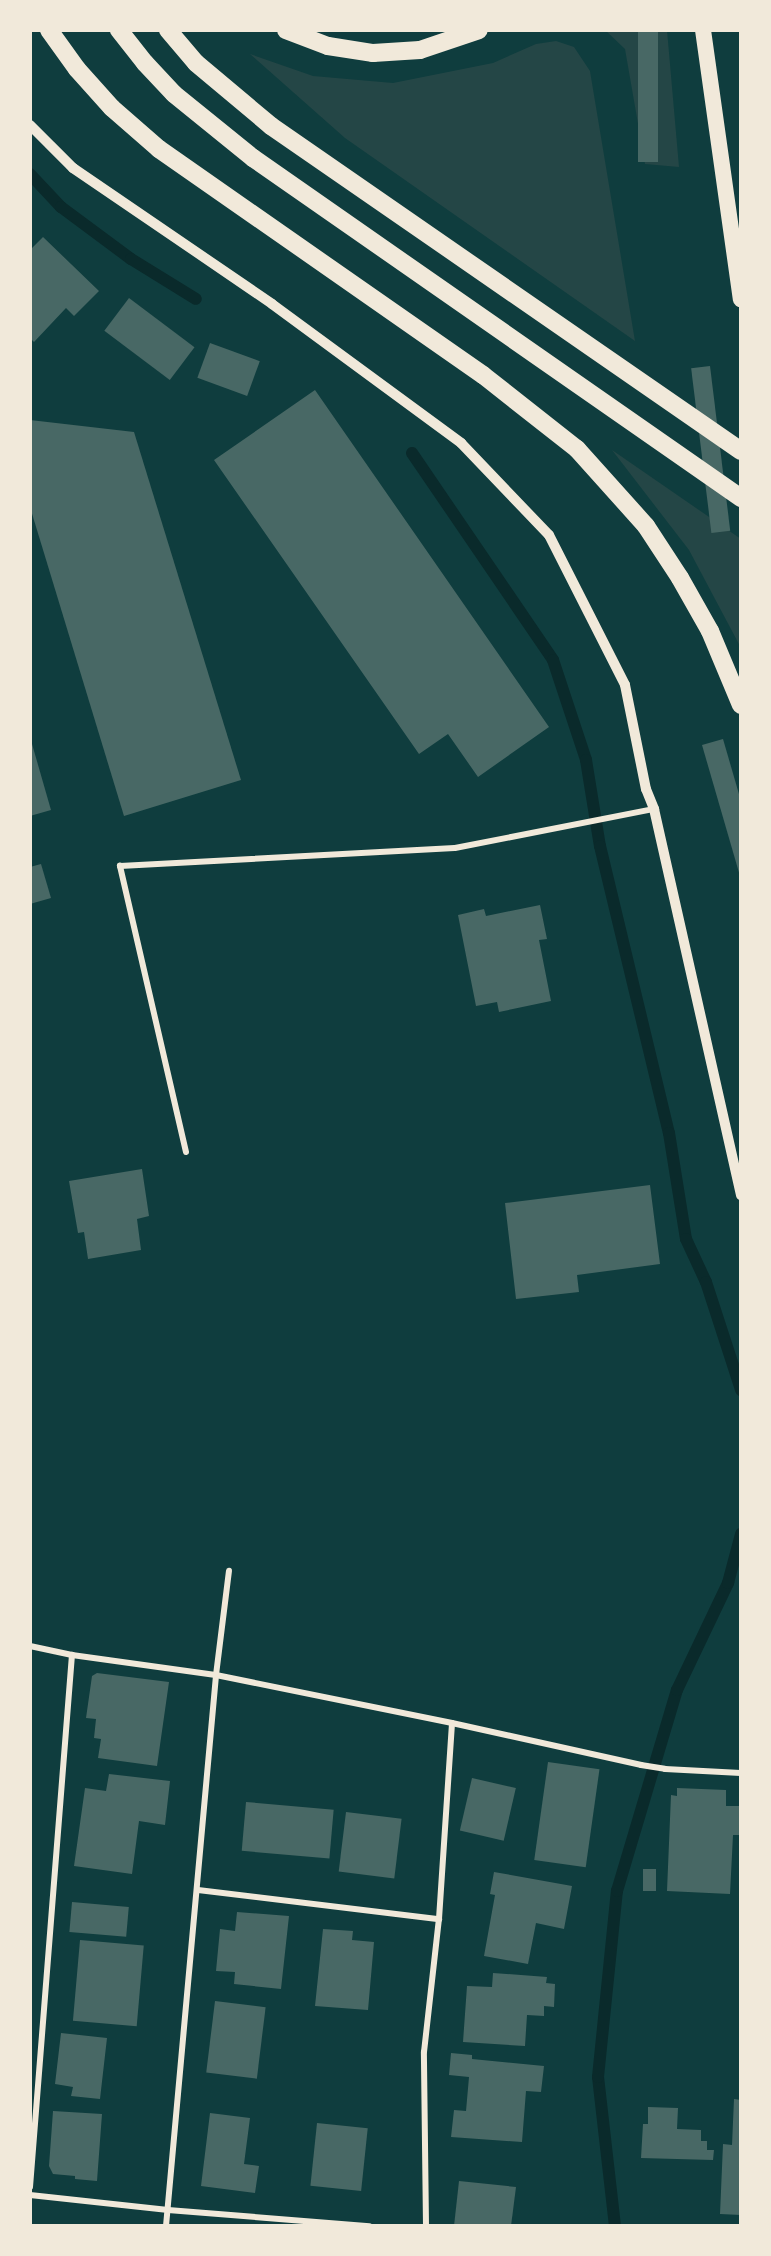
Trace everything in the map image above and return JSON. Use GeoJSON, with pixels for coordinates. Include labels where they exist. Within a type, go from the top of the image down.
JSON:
{"type":"FeatureCollection","features":[{"type":"Feature","properties":{"kind":"highway"},"geometry":{"type":"LineString","coordinates":[[49,30],[77,69],[105,100],[159,149],[483,375],[577,448],[646,526],[680,578],[710,632],[741,705]]}},
{"type":"Feature","properties":{"kind":"highway"},"geometry":{"type":"LineString","coordinates":[[119,30],[174,94],[215,129],[741,498]]}},
{"type":"Feature","properties":{"kind":"highway"},"geometry":{"type":"LineString","coordinates":[[168,30],[196,63],[271,126],[555,320],[741,451]]}},
{"type":"Feature","properties":{"kind":"highway"},"geometry":{"type":"LineString","coordinates":[[286,30],[328,46],[373,53],[420,50],[479,30]]}},
{"type":"Feature","properties":{"kind":"highway"},"geometry":{"type":"LineString","coordinates":[[704,30],[741,299]]}},
{"type":"Feature","properties":{"kind":"street"},"geometry":{"type":"LineString","coordinates":[[30,125],[73,168],[272,304],[461,443],[549,536],[626,685],[646,789],[654,809],[741,1196]]}},
{"type":"Feature","properties":{"kind":"street"},"geometry":{"type":"LineString","coordinates":[[186,1152],[120,866],[455,848],[654,809]]}},
{"type":"Feature","properties":{"kind":"street"},"geometry":{"type":"LineString","coordinates":[[166,2226],[216,1676],[229,1571]]}},
{"type":"Feature","properties":{"kind":"street"},"geometry":{"type":"LineString","coordinates":[[30,1646],[72,1655],[216,1676],[452,1723],[640,1765],[665,1769],[741,1773]]}},
{"type":"Feature","properties":{"kind":"street"},"geometry":{"type":"LineString","coordinates":[[30,2187],[72,1655]]}},
{"type":"Feature","properties":{"kind":"street"},"geometry":{"type":"LineString","coordinates":[[426,2226],[424,2052],[439,1920],[452,1723]]}},
{"type":"Feature","properties":{"kind":"street"},"geometry":{"type":"LineString","coordinates":[[198,1890],[439,1920]]}},
{"type":"Feature","properties":{"kind":"street"},"geometry":{"type":"LineString","coordinates":[[30,2195],[168,2210],[369,2226]]}},
{"type":"Feature","properties":{"kind":"shaded area"},"geometry":{"type":"Polygon","coordinates":[[[605,30],[667,30],[679,167],[645,164],[625,49],[605,30]]]}},
{"type":"Feature","properties":{"kind":"shaded area"},"geometry":{"type":"Polygon","coordinates":[[[556,41],[574,47],[590,71],[635,341],[345,138],[250,54],[313,76],[393,83],[493,63],[536,44],[556,41]]]}},
{"type":"Feature","properties":{"kind":"shaded area"},"geometry":{"type":"Polygon","coordinates":[[[612,450],[741,539],[741,648],[689,550],[612,450]]]}},
{"type":"Feature","properties":{"kind":"building"},"geometry":{"type":"Polygon","coordinates":[[[638,30],[658,30],[658,162],[638,162],[638,30]]]}},
{"type":"Feature","properties":{"kind":"building"},"geometry":{"type":"Polygon","coordinates":[[[43,237],[99,291],[74,316],[66,308],[34,342],[30,338],[30,250],[43,237]]]}},
{"type":"Feature","properties":{"kind":"building"},"geometry":{"type":"Polygon","coordinates":[[[129,298],[194,347],[170,380],[104,331],[129,298]]]}},
{"type":"Feature","properties":{"kind":"building"},"geometry":{"type":"Polygon","coordinates":[[[210,343],[260,361],[247,396],[197,378],[210,343]]]}},
{"type":"Feature","properties":{"kind":"building"},"geometry":{"type":"Polygon","coordinates":[[[710,366],[730,531],[711,533],[691,368],[710,366]]]}},
{"type":"Feature","properties":{"kind":"building"},"geometry":{"type":"Polygon","coordinates":[[[315,390],[549,727],[478,777],[448,734],[419,754],[214,460],[315,390]]]}},
{"type":"Feature","properties":{"kind":"building"},"geometry":{"type":"Polygon","coordinates":[[[30,420],[134,432],[241,780],[124,816],[30,507],[30,420]]]}},
{"type":"Feature","properties":{"kind":"building"},"geometry":{"type":"Polygon","coordinates":[[[30,737],[51,810],[30,816],[30,737]]]}},
{"type":"Feature","properties":{"kind":"building"},"geometry":{"type":"Polygon","coordinates":[[[723,739],[741,801],[740,876],[702,745],[723,739]]]}},
{"type":"Feature","properties":{"kind":"building"},"geometry":{"type":"Polygon","coordinates":[[[41,864],[51,898],[30,904],[30,867],[41,864]]]}},
{"type":"Feature","properties":{"kind":"building"},"geometry":{"type":"Polygon","coordinates":[[[540,905],[547,939],[539,940],[551,1001],[499,1012],[497,1002],[476,1006],[458,915],[484,909],[486,916],[540,905]]]}},
{"type":"Feature","properties":{"kind":"building"},"geometry":{"type":"Polygon","coordinates":[[[142,1169],[149,1216],[137,1219],[141,1250],[88,1259],[84,1232],[78,1233],[69,1181],[142,1169]]]}},
{"type":"Feature","properties":{"kind":"building"},"geometry":{"type":"Polygon","coordinates":[[[650,1185],[660,1264],[577,1275],[579,1292],[516,1299],[505,1203],[650,1185]]]}},
{"type":"Feature","properties":{"kind":"building"},"geometry":{"type":"Polygon","coordinates":[[[97,1673],[169,1682],[157,1766],[98,1758],[101,1739],[94,1738],[96,1719],[86,1718],[92,1676],[97,1673]]]}},
{"type":"Feature","properties":{"kind":"building"},"geometry":{"type":"Polygon","coordinates":[[[548,1762],[599,1769],[586,1867],[534,1860],[548,1762]]]}},
{"type":"Feature","properties":{"kind":"building"},"geometry":{"type":"Polygon","coordinates":[[[109,1774],[170,1781],[165,1825],[139,1821],[132,1874],[74,1866],[85,1788],[106,1791],[109,1774]]]}},
{"type":"Feature","properties":{"kind":"building"},"geometry":{"type":"Polygon","coordinates":[[[472,1778],[516,1788],[504,1841],[460,1831],[472,1778]]]}},
{"type":"Feature","properties":{"kind":"building"},"geometry":{"type":"Polygon","coordinates":[[[677,1788],[726,1790],[726,1806],[741,1806],[740,1835],[733,1835],[730,1894],[667,1891],[671,1795],[677,1796],[677,1788]]]}},
{"type":"Feature","properties":{"kind":"building"},"geometry":{"type":"Polygon","coordinates":[[[246,1802],[334,1810],[329,1858],[242,1851],[246,1802]]]}},
{"type":"Feature","properties":{"kind":"building"},"geometry":{"type":"Polygon","coordinates":[[[346,1812],[402,1819],[394,1878],[339,1872],[346,1812]]]}},
{"type":"Feature","properties":{"kind":"building"},"geometry":{"type":"Polygon","coordinates":[[[643,1869],[656,1869],[656,1891],[643,1891],[643,1869]]]}},
{"type":"Feature","properties":{"kind":"building"},"geometry":{"type":"Polygon","coordinates":[[[494,1872],[572,1886],[564,1929],[536,1923],[528,1964],[484,1956],[495,1895],[490,1894],[494,1872]]]}},
{"type":"Feature","properties":{"kind":"building"},"geometry":{"type":"Polygon","coordinates":[[[72,1902],[129,1907],[126,1937],[69,1932],[72,1902]]]}},
{"type":"Feature","properties":{"kind":"building"},"geometry":{"type":"Polygon","coordinates":[[[237,1912],[289,1916],[281,1989],[234,1984],[235,1972],[216,1971],[220,1929],[235,1931],[237,1912]]]}},
{"type":"Feature","properties":{"kind":"building"},"geometry":{"type":"Polygon","coordinates":[[[323,1929],[353,1931],[352,1940],[374,1942],[368,2010],[315,2006],[323,1929]]]}},
{"type":"Feature","properties":{"kind":"building"},"geometry":{"type":"Polygon","coordinates":[[[80,1940],[144,1946],[137,2026],[73,2021],[80,1940]]]}},
{"type":"Feature","properties":{"kind":"building"},"geometry":{"type":"Polygon","coordinates":[[[493,1973],[547,1977],[546,1983],[555,1984],[554,2007],[544,2006],[544,2016],[527,2015],[525,2046],[463,2042],[467,1986],[492,1987],[493,1973]]]}},
{"type":"Feature","properties":{"kind":"building"},"geometry":{"type":"Polygon","coordinates":[[[215,2001],[266,2007],[257,2079],[206,2072],[215,2001]]]}},
{"type":"Feature","properties":{"kind":"building"},"geometry":{"type":"Polygon","coordinates":[[[61,2033],[107,2038],[100,2099],[71,2096],[73,2087],[55,2084],[61,2033]]]}},
{"type":"Feature","properties":{"kind":"building"},"geometry":{"type":"Polygon","coordinates":[[[451,2053],[472,2055],[472,2059],[544,2066],[541,2092],[526,2091],[522,2142],[451,2137],[454,2110],[466,2111],[469,2077],[449,2075],[451,2053]]]}},
{"type":"Feature","properties":{"kind":"building"},"geometry":{"type":"Polygon","coordinates":[[[734,2099],[741,2100],[741,2215],[720,2214],[723,2144],[732,2145],[734,2099]]]}},
{"type":"Feature","properties":{"kind":"building"},"geometry":{"type":"Polygon","coordinates":[[[648,2107],[678,2108],[677,2129],[701,2130],[701,2141],[707,2141],[707,2150],[714,2150],[713,2160],[641,2158],[643,2124],[648,2124],[648,2107]]]}},
{"type":"Feature","properties":{"kind":"building"},"geometry":{"type":"Polygon","coordinates":[[[53,2111],[102,2114],[97,2181],[53,2174],[49,2166],[53,2111]]]}},
{"type":"Feature","properties":{"kind":"building"},"geometry":{"type":"Polygon","coordinates":[[[210,2113],[250,2118],[244,2164],[259,2166],[255,2193],[201,2186],[210,2113]]]}},
{"type":"Feature","properties":{"kind":"building"},"geometry":{"type":"Polygon","coordinates":[[[317,2123],[368,2128],[361,2191],[310,2186],[317,2123]]]}},
{"type":"Feature","properties":{"kind":"building"},"geometry":{"type":"Polygon","coordinates":[[[459,2181],[516,2187],[511,2226],[454,2226],[459,2181]]]}},
{"type":"Feature","properties":{"kind":"waterway"},"geometry":{"type":"LineString","coordinates":[[30,174],[61,207],[131,259],[196,299]]}},
{"type":"Feature","properties":{"kind":"waterway"},"geometry":{"type":"LineString","coordinates":[[412,453],[553,660],[586,760],[600,846],[669,1133],[686,1239],[706,1282],[741,1390]]}},
{"type":"Feature","properties":{"kind":"waterway"},"geometry":{"type":"LineString","coordinates":[[615,2226],[598,2077],[617,1891],[677,1690],[728,1583],[741,1534]]}}]}
